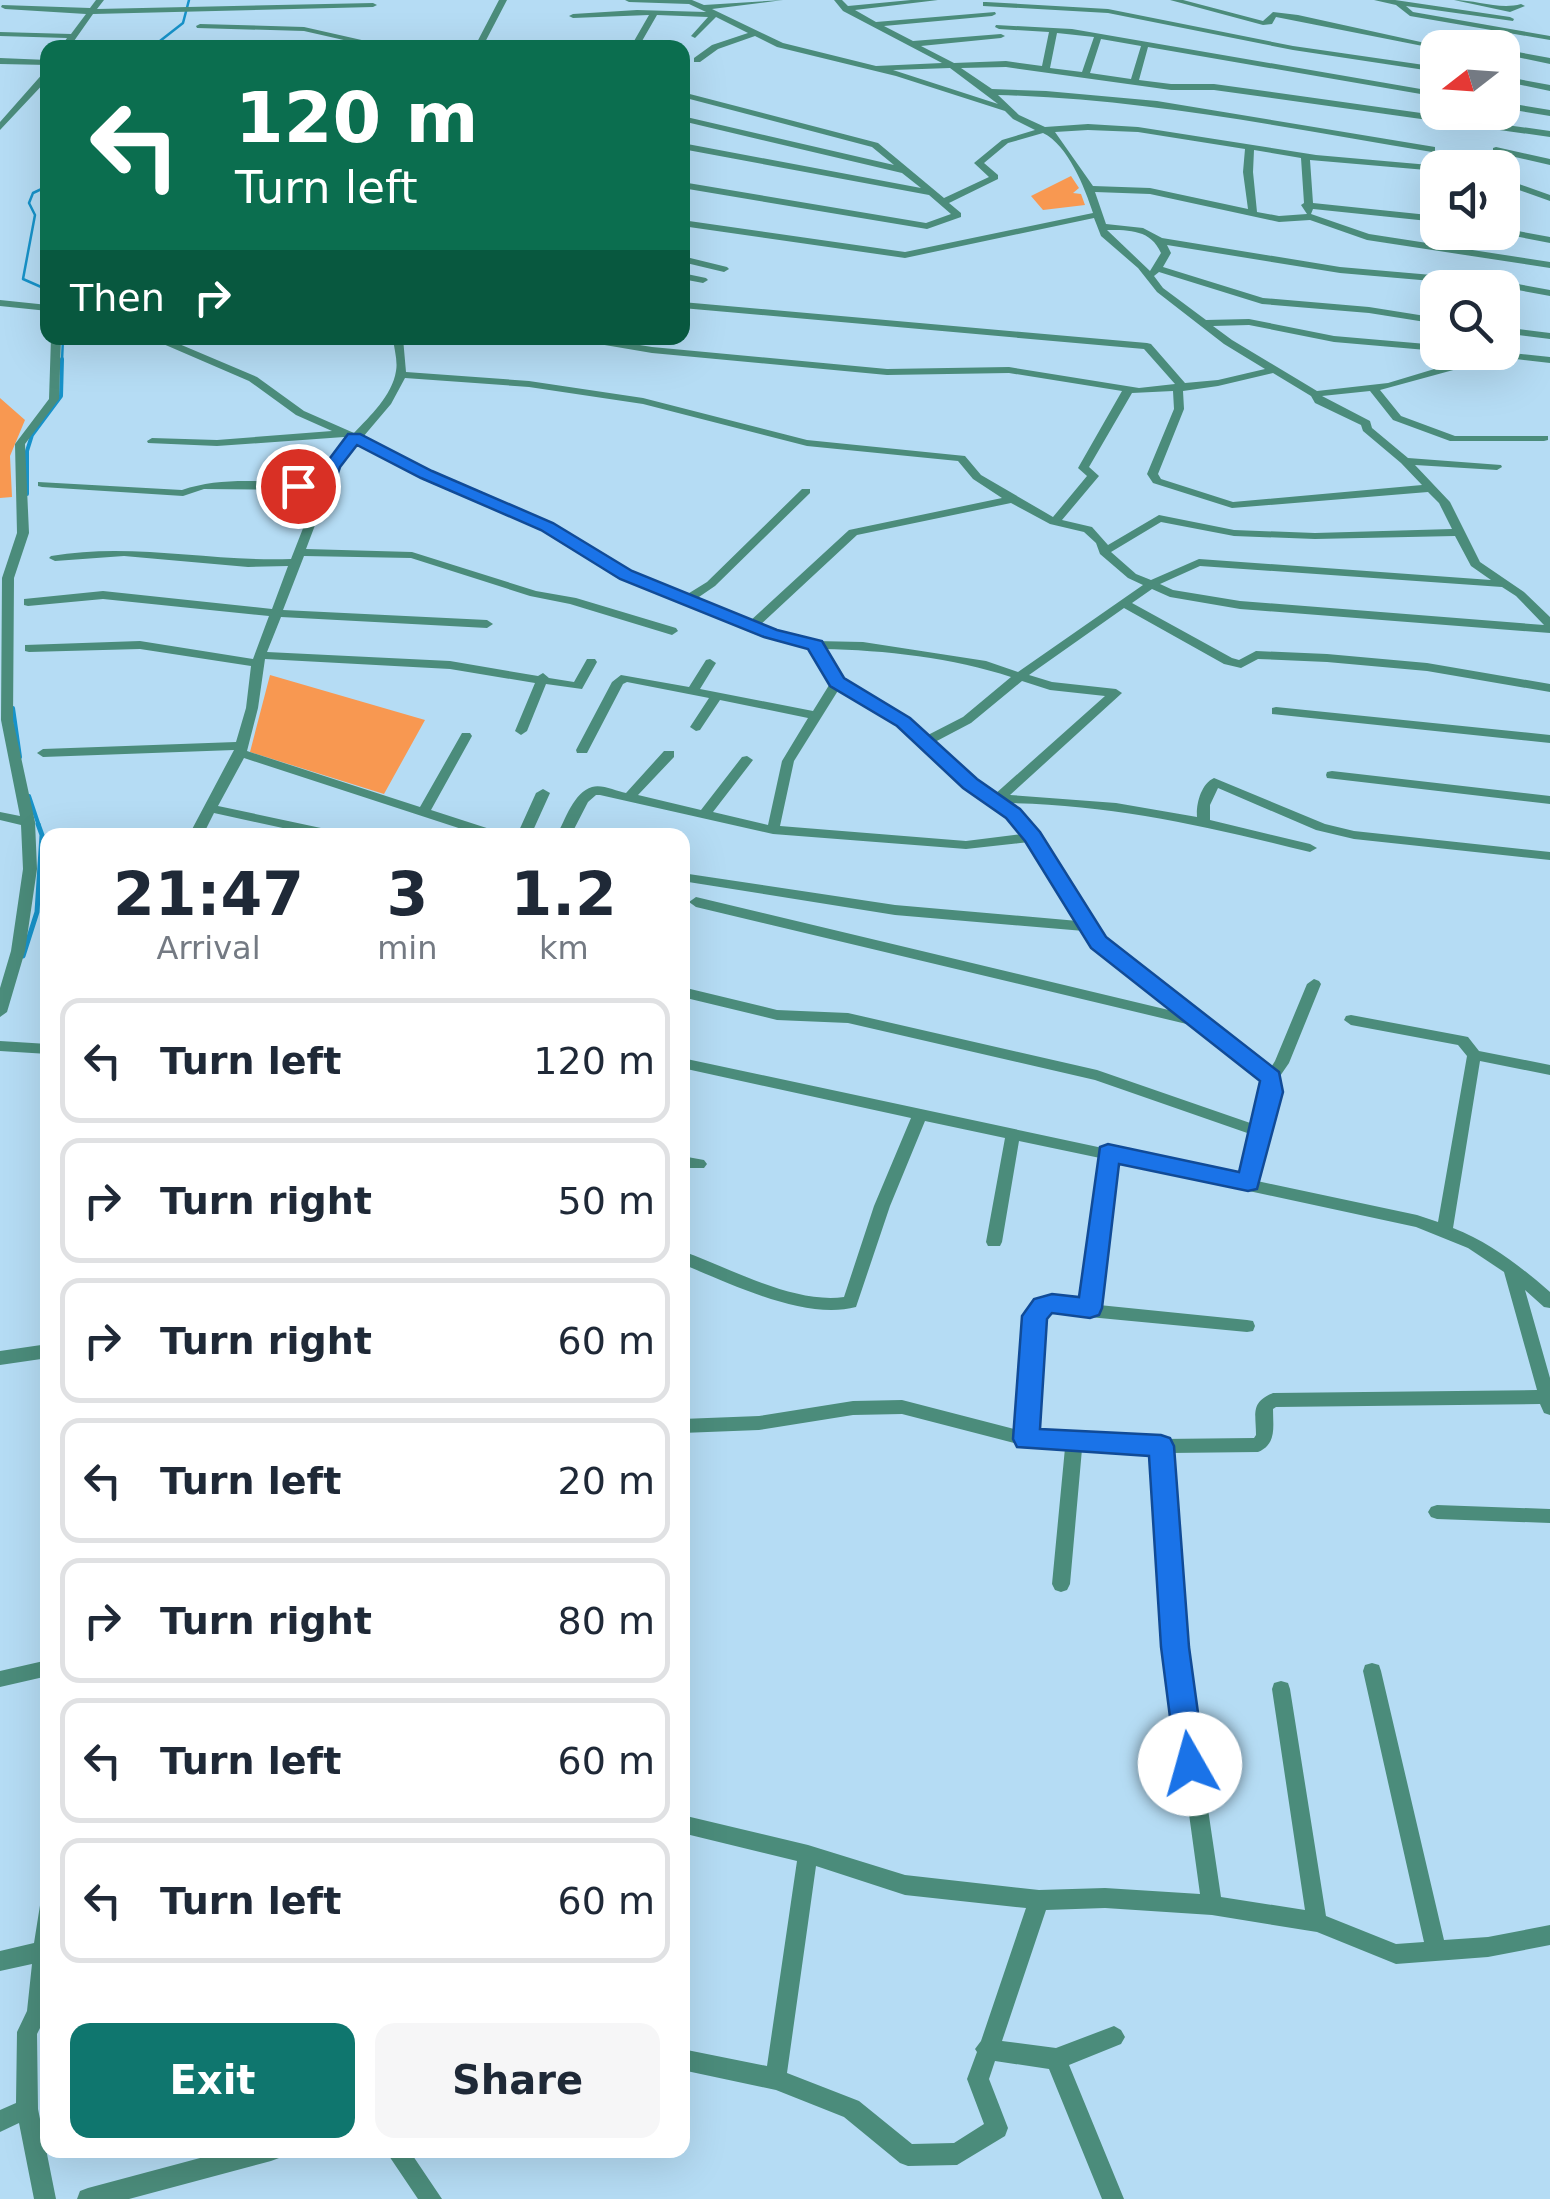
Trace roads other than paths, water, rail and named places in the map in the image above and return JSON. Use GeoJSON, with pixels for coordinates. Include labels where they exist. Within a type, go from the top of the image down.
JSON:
{"type":"FeatureCollection","features":[{"type":"Feature","properties":{"kind":"street"},"geometry":{"type":"LineString","coordinates":[[69,40],[100,0]]}},
{"type":"Feature","properties":{"kind":"street"},"geometry":{"type":"LineString","coordinates":[[483,40],[502,0]]}},
{"type":"Feature","properties":{"kind":"street"},"geometry":{"type":"LineString","coordinates":[[629,0],[687,1],[756,34],[813,55],[877,68],[997,104],[1044,129],[1070,154],[1090,189],[1104,234],[1154,273],[1262,302],[1420,318]]}},
{"type":"Feature","properties":{"kind":"street"},"geometry":{"type":"LineString","coordinates":[[702,8],[779,0]]}},
{"type":"Feature","properties":{"kind":"street"},"geometry":{"type":"LineString","coordinates":[[842,4],[934,0]]}},
{"type":"Feature","properties":{"kind":"street"},"geometry":{"type":"LineString","coordinates":[[1174,0],[1263,23],[1273,14],[1270,0]]}},
{"type":"Feature","properties":{"kind":"street"},"geometry":{"type":"LineString","coordinates":[[1378,0],[1510,19]]}},
{"type":"Feature","properties":{"kind":"street"},"geometry":{"type":"LineString","coordinates":[[1458,0],[1510,10],[1521,6]]}},
{"type":"Feature","properties":{"kind":"street"},"geometry":{"type":"LineString","coordinates":[[985,2],[1000,31],[1006,64]]}},
{"type":"Feature","properties":{"kind":"street"},"geometry":{"type":"LineString","coordinates":[[985,2],[1108,12],[1276,45],[1420,67]]}},
{"type":"Feature","properties":{"kind":"street"},"geometry":{"type":"LineString","coordinates":[[6,6],[89,11],[373,4]]}},
{"type":"Feature","properties":{"kind":"street"},"geometry":{"type":"LineString","coordinates":[[842,4],[906,44],[951,66],[990,92],[1016,116]]}},
{"type":"Feature","properties":{"kind":"street"},"geometry":{"type":"LineString","coordinates":[[1400,5],[1410,14],[1550,38]]}},
{"type":"Feature","properties":{"kind":"street"},"geometry":{"type":"LineString","coordinates":[[639,40],[654,14]]}},
{"type":"Feature","properties":{"kind":"street"},"geometry":{"type":"LineString","coordinates":[[876,24],[992,14]]}},
{"type":"Feature","properties":{"kind":"street"},"geometry":{"type":"LineString","coordinates":[[1273,14],[1420,43]]}},
{"type":"Feature","properties":{"kind":"street"},"geometry":{"type":"LineString","coordinates":[[573,16],[714,15]]}},
{"type":"Feature","properties":{"kind":"street"},"geometry":{"type":"LineString","coordinates":[[696,36],[714,15]]}},
{"type":"Feature","properties":{"kind":"street"},"geometry":{"type":"LineString","coordinates":[[200,26],[315,31],[356,40]]}},
{"type":"Feature","properties":{"kind":"street"},"geometry":{"type":"LineString","coordinates":[[906,44],[1054,28],[1144,46],[1196,63],[1420,93]]}},
{"type":"Feature","properties":{"kind":"street"},"geometry":{"type":"LineString","coordinates":[[1045,71],[1054,28]]}},
{"type":"Feature","properties":{"kind":"street"},"geometry":{"type":"LineString","coordinates":[[295,40],[315,31]]}},
{"type":"Feature","properties":{"kind":"street"},"geometry":{"type":"LineString","coordinates":[[0,34],[51,40]]}},
{"type":"Feature","properties":{"kind":"street"},"geometry":{"type":"LineString","coordinates":[[697,60],[716,47],[756,34]]}},
{"type":"Feature","properties":{"kind":"street"},"geometry":{"type":"LineString","coordinates":[[1085,75],[1098,36]]}},
{"type":"Feature","properties":{"kind":"street"},"geometry":{"type":"LineString","coordinates":[[1134,82],[1144,46]]}},
{"type":"Feature","properties":{"kind":"street"},"geometry":{"type":"LineString","coordinates":[[1520,54],[1550,61]]}},
{"type":"Feature","properties":{"kind":"street"},"geometry":{"type":"LineString","coordinates":[[0,61],[40,63]]}},
{"type":"Feature","properties":{"kind":"street"},"geometry":{"type":"LineString","coordinates":[[1190,85],[1196,63]]}},
{"type":"Feature","properties":{"kind":"street"},"geometry":{"type":"LineString","coordinates":[[877,68],[1006,64],[1550,134]]}},
{"type":"Feature","properties":{"kind":"street"},"geometry":{"type":"LineString","coordinates":[[0,127],[40,81]]}},
{"type":"Feature","properties":{"kind":"street"},"geometry":{"type":"LineString","coordinates":[[1520,82],[1550,88]]}},
{"type":"Feature","properties":{"kind":"street"},"geometry":{"type":"LineString","coordinates":[[990,92],[1073,96],[1276,120],[1432,150]]}},
{"type":"Feature","properties":{"kind":"street"},"geometry":{"type":"LineString","coordinates":[[690,96],[875,145],[958,215],[944,217],[934,226],[690,187]]}},
{"type":"Feature","properties":{"kind":"street"},"geometry":{"type":"LineString","coordinates":[[0,104],[18,106]]}},
{"type":"Feature","properties":{"kind":"street"},"geometry":{"type":"LineString","coordinates":[[1520,108],[1550,112]]}},
{"type":"Feature","properties":{"kind":"street"},"geometry":{"type":"LineString","coordinates":[[690,120],[906,170]]}},
{"type":"Feature","properties":{"kind":"street"},"geometry":{"type":"LineString","coordinates":[[944,202],[995,177],[978,163],[987,151],[1044,129],[1094,126],[1179,134],[1304,156],[1420,166]]}},
{"type":"Feature","properties":{"kind":"street"},"geometry":{"type":"LineString","coordinates":[[690,147],[932,192]]}},
{"type":"Feature","properties":{"kind":"street"},"geometry":{"type":"LineString","coordinates":[[1250,147],[1248,172],[1253,214]]}},
{"type":"Feature","properties":{"kind":"street"},"geometry":{"type":"LineString","coordinates":[[1520,155],[1550,162]]}},
{"type":"Feature","properties":{"kind":"street"},"geometry":{"type":"LineString","coordinates":[[1304,156],[1306,205],[1311,217]]}},
{"type":"Feature","properties":{"kind":"street"},"geometry":{"type":"LineString","coordinates":[[1520,187],[1550,198]]}},
{"type":"Feature","properties":{"kind":"street"},"geometry":{"type":"LineString","coordinates":[[1090,189],[1150,192],[1294,220],[1311,217],[1366,237],[1550,265]]}},
{"type":"Feature","properties":{"kind":"street"},"geometry":{"type":"LineString","coordinates":[[1306,205],[1420,215]]}},
{"type":"Feature","properties":{"kind":"street"},"geometry":{"type":"LineString","coordinates":[[690,224],[904,255],[1099,221],[1141,229],[1161,241],[1340,270],[1501,284],[1550,293]]}},
{"type":"Feature","properties":{"kind":"street"},"geometry":{"type":"LineString","coordinates":[[1520,234],[1550,240]]}},
{"type":"Feature","properties":{"kind":"street"},"geometry":{"type":"LineString","coordinates":[[1154,273],[1166,253],[1161,241]]}},
{"type":"Feature","properties":{"kind":"street"},"geometry":{"type":"LineString","coordinates":[[690,261],[724,268]]}},
{"type":"Feature","properties":{"kind":"street"},"geometry":{"type":"LineString","coordinates":[[1154,273],[1160,290],[1228,342],[1315,394],[1319,401],[1366,423],[1398,418],[1454,439],[1544,438]]}},
{"type":"Feature","properties":{"kind":"street"},"geometry":{"type":"LineString","coordinates":[[690,278],[703,280]]}},
{"type":"Feature","properties":{"kind":"street"},"geometry":{"type":"LineString","coordinates":[[0,303],[40,307]]}},
{"type":"Feature","properties":{"kind":"street"},"geometry":{"type":"LineString","coordinates":[[690,306],[1148,346],[1181,388],[1179,409],[1152,474],[1157,481],[1232,505],[1431,488]]}},
{"type":"Feature","properties":{"kind":"street"},"geometry":{"type":"LineString","coordinates":[[1208,324],[1249,322],[1334,339],[1420,346]]}},
{"type":"Feature","properties":{"kind":"street"},"geometry":{"type":"LineString","coordinates":[[1520,332],[1550,336]]}},
{"type":"Feature","properties":{"kind":"street"},"geometry":{"type":"LineString","coordinates":[[0,1012],[21,934],[30,868],[28,822],[7,720],[8,578],[23,533],[20,444],[54,399],[56,345]]}},
{"type":"Feature","properties":{"kind":"street"},"geometry":{"type":"LineString","coordinates":[[174,345],[253,379],[300,413],[426,475],[547,526],[626,575],[751,626],[816,645],[863,646],[986,665],[1050,686],[1116,693],[1076,724],[1038,765],[997,799]]}},
{"type":"Feature","properties":{"kind":"street"},"geometry":{"type":"LineString","coordinates":[[201,828],[241,750],[259,659],[332,466],[350,436],[378,416],[402,375],[399,345]]}},
{"type":"Feature","properties":{"kind":"street"},"geometry":{"type":"LineString","coordinates":[[622,345],[887,372],[1009,370],[1129,389],[1181,388],[1272,370]]}},
{"type":"Feature","properties":{"kind":"street"},"geometry":{"type":"LineString","coordinates":[[1520,359],[1550,360]]}},
{"type":"Feature","properties":{"kind":"street"},"geometry":{"type":"LineString","coordinates":[[1315,394],[1372,387],[1448,370]]}},
{"type":"Feature","properties":{"kind":"street"},"geometry":{"type":"LineString","coordinates":[[402,375],[528,384],[605,395],[644,401],[807,443],[962,458],[977,477],[1054,522],[1088,530],[1102,542],[1104,552],[1152,587],[1240,605],[1550,627]]}},
{"type":"Feature","properties":{"kind":"street"},"geometry":{"type":"LineString","coordinates":[[1372,387],[1398,418]]}},
{"type":"Feature","properties":{"kind":"street"},"geometry":{"type":"LineString","coordinates":[[1054,522],[1092,479],[1092,474],[1083,468],[1129,389]]}},
{"type":"Feature","properties":{"kind":"street"},"geometry":{"type":"LineString","coordinates":[[1366,423],[1367,429],[1444,502],[1475,564],[1550,627]]}},
{"type":"Feature","properties":{"kind":"street"},"geometry":{"type":"LineString","coordinates":[[152,442],[350,436]]}},
{"type":"Feature","properties":{"kind":"street"},"geometry":{"type":"LineString","coordinates":[[1405,461],[1497,467]]}},
{"type":"Feature","properties":{"kind":"street"},"geometry":{"type":"LineString","coordinates":[[42,484],[183,493],[225,484],[326,487]]}},
{"type":"Feature","properties":{"kind":"street"},"geometry":{"type":"LineString","coordinates":[[685,601],[730,566],[806,491]]}},
{"type":"Feature","properties":{"kind":"street"},"geometry":{"type":"LineString","coordinates":[[751,626],[853,532],[1014,499]]}},
{"type":"Feature","properties":{"kind":"street"},"geometry":{"type":"LineString","coordinates":[[1104,552],[1158,518],[1234,533],[1315,536],[1459,532]]}},
{"type":"Feature","properties":{"kind":"street"},"geometry":{"type":"LineString","coordinates":[[55,558],[124,554],[248,564],[298,557],[412,556],[672,631]]}},
{"type":"Feature","properties":{"kind":"street"},"geometry":{"type":"LineString","coordinates":[[924,742],[967,720],[1123,603],[1163,577],[1199,562],[1503,584]]}},
{"type":"Feature","properties":{"kind":"street"},"geometry":{"type":"LineString","coordinates":[[28,602],[103,595],[275,614],[487,624]]}},
{"type":"Feature","properties":{"kind":"street"},"geometry":{"type":"LineString","coordinates":[[1123,603],[1228,661],[1241,664],[1256,655],[1427,666],[1550,688]]}},
{"type":"Feature","properties":{"kind":"street"},"geometry":{"type":"LineString","coordinates":[[29,648],[140,645],[259,659],[450,665],[614,689]]}},
{"type":"Feature","properties":{"kind":"street"},"geometry":{"type":"LineString","coordinates":[[816,645],[837,682],[903,722],[970,784],[997,799],[1033,837],[1098,942],[1271,1078]]}},
{"type":"Feature","properties":{"kind":"street"},"geometry":{"type":"LineString","coordinates":[[582,684],[591,662]]}},
{"type":"Feature","properties":{"kind":"street"},"geometry":{"type":"LineString","coordinates":[[692,691],[710,664]]}},
{"type":"Feature","properties":{"kind":"street"},"geometry":{"type":"LineString","coordinates":[[520,730],[544,678]]}},
{"type":"Feature","properties":{"kind":"street"},"geometry":{"type":"LineString","coordinates":[[582,750],[614,689],[625,678],[813,715]]}},
{"type":"Feature","properties":{"kind":"street"},"geometry":{"type":"LineString","coordinates":[[773,830],[788,761],[813,715],[837,682]]}},
{"type":"Feature","properties":{"kind":"street"},"geometry":{"type":"LineString","coordinates":[[696,727],[717,696]]}},
{"type":"Feature","properties":{"kind":"street"},"geometry":{"type":"LineString","coordinates":[[1276,710],[1550,739]]}},
{"type":"Feature","properties":{"kind":"street"},"geometry":{"type":"LineString","coordinates":[[424,812],[466,736]]}},
{"type":"Feature","properties":{"kind":"street"},"geometry":{"type":"LineString","coordinates":[[43,753],[241,750],[473,828]]}},
{"type":"Feature","properties":{"kind":"street"},"geometry":{"type":"LineString","coordinates":[[629,797],[670,754]]}},
{"type":"Feature","properties":{"kind":"street"},"geometry":{"type":"LineString","coordinates":[[704,815],[747,760]]}},
{"type":"Feature","properties":{"kind":"street"},"geometry":{"type":"LineString","coordinates":[[1332,775],[1550,800]]}},
{"type":"Feature","properties":{"kind":"street"},"geometry":{"type":"LineString","coordinates":[[1204,823],[1203,805],[1214,782],[1321,827],[1354,836],[1550,856]]}},
{"type":"Feature","properties":{"kind":"street"},"geometry":{"type":"LineString","coordinates":[[568,828],[583,800],[593,791],[773,830],[966,844],[1033,837]]}},
{"type":"Feature","properties":{"kind":"street"},"geometry":{"type":"LineString","coordinates":[[527,828],[544,793]]}},
{"type":"Feature","properties":{"kind":"street"},"geometry":{"type":"LineString","coordinates":[[997,799],[1077,802],[1204,823],[1310,848]]}},
{"type":"Feature","properties":{"kind":"street"},"geometry":{"type":"LineString","coordinates":[[213,809],[302,828]]}},
{"type":"Feature","properties":{"kind":"street"},"geometry":{"type":"LineString","coordinates":[[0,816],[28,822]]}},
{"type":"Feature","properties":{"kind":"street"},"geometry":{"type":"LineString","coordinates":[[690,878],[895,910],[1092,927]]}},
{"type":"Feature","properties":{"kind":"street"},"geometry":{"type":"LineString","coordinates":[[696,902],[1203,1023]]}},
{"type":"Feature","properties":{"kind":"street"},"geometry":{"type":"LineString","coordinates":[[1248,1182],[1271,1092],[1271,1078],[1282,1063],[1314,984]]}},
{"type":"Feature","properties":{"kind":"street"},"geometry":{"type":"LineString","coordinates":[[690,994],[777,1015],[848,1018],[1098,1075],[1260,1132]]}},
{"type":"Feature","properties":{"kind":"street"},"geometry":{"type":"LineString","coordinates":[[1350,1020],[1463,1041],[1474,1056],[1550,1070]]}},
{"type":"Feature","properties":{"kind":"street"},"geometry":{"type":"LineString","coordinates":[[0,1046],[40,1048]]}},
{"type":"Feature","properties":{"kind":"street"},"geometry":{"type":"LineString","coordinates":[[1446,1230],[1474,1056]]}},
{"type":"Feature","properties":{"kind":"street"},"geometry":{"type":"LineString","coordinates":[[690,1066],[1248,1182],[1446,1230],[1463,1235],[1511,1267],[1550,1302]]}},
{"type":"Feature","properties":{"kind":"street"},"geometry":{"type":"LineString","coordinates":[[690,1261],[733,1279],[820,1303],[837,1306],[850,1302],[882,1206],[920,1115]]}},
{"type":"Feature","properties":{"kind":"street"},"geometry":{"type":"LineString","coordinates":[[994,1242],[1014,1133]]}},
{"type":"Feature","properties":{"kind":"street"},"geometry":{"type":"LineString","coordinates":[[1090,1308],[1108,1153]]}},
{"type":"Feature","properties":{"kind":"street"},"geometry":{"type":"LineString","coordinates":[[690,1426],[759,1423],[853,1408],[902,1407],[1026,1439],[1258,1446],[1265,1437],[1264,1406],[1273,1400],[1549,1402],[1511,1267]]}},
{"type":"Feature","properties":{"kind":"street"},"geometry":{"type":"LineString","coordinates":[[1026,1439],[1034,1316],[1043,1306],[1246,1326]]}},
{"type":"Feature","properties":{"kind":"street"},"geometry":{"type":"LineString","coordinates":[[0,1358],[40,1353]]}},
{"type":"Feature","properties":{"kind":"street"},"geometry":{"type":"LineString","coordinates":[[1061,1584],[1074,1443]]}},
{"type":"Feature","properties":{"kind":"street"},"geometry":{"type":"LineString","coordinates":[[1161,1446],[1175,1647],[1212,1905]]}},
{"type":"Feature","properties":{"kind":"street"},"geometry":{"type":"LineString","coordinates":[[1437,1512],[1550,1516]]}},
{"type":"Feature","properties":{"kind":"street"},"geometry":{"type":"LineString","coordinates":[[0,1679],[40,1670]]}},
{"type":"Feature","properties":{"kind":"street"},"geometry":{"type":"LineString","coordinates":[[1372,1671],[1436,1951]]}},
{"type":"Feature","properties":{"kind":"street"},"geometry":{"type":"LineString","coordinates":[[1282,1690],[1318,1922]]}},
{"type":"Feature","properties":{"kind":"street"},"geometry":{"type":"LineString","coordinates":[[690,1826],[808,1854],[905,1885],[1039,1900],[1105,1898],[1212,1905],[1318,1922],[1396,1954],[1488,1947],[1550,1934]]}},
{"type":"Feature","properties":{"kind":"street"},"geometry":{"type":"LineString","coordinates":[[776,2079],[808,1854]]}},
{"type":"Feature","properties":{"kind":"street"},"geometry":{"type":"LineString","coordinates":[[690,2061],[776,2079],[850,2109],[908,2155],[956,2154],[997,2128],[978,2079],[1039,1900]]}},
{"type":"Feature","properties":{"kind":"street"},"geometry":{"type":"LineString","coordinates":[[0,1960],[40,1951]]}},
{"type":"Feature","properties":{"kind":"street"},"geometry":{"type":"LineString","coordinates":[[40,2016],[27,2032],[27,2109],[45,2199]]}},
{"type":"Feature","properties":{"kind":"street"},"geometry":{"type":"LineString","coordinates":[[986,2050],[1056,2058],[1114,2037]]}},
{"type":"Feature","properties":{"kind":"street"},"geometry":{"type":"LineString","coordinates":[[1056,2058],[1113,2199]]}},
{"type":"Feature","properties":{"kind":"street"},"geometry":{"type":"LineString","coordinates":[[0,2121],[27,2109]]}},
{"type":"Feature","properties":{"kind":"street"},"geometry":{"type":"LineString","coordinates":[[88,2199],[241,2158]]}},
{"type":"Feature","properties":{"kind":"street"},"geometry":{"type":"LineString","coordinates":[[402,2158],[431,2199]]}},
{"type":"Feature","properties":{"kind":"waterway"},"geometry":{"type":"LineString","coordinates":[[161,40],[183,23],[189,0]]}},
{"type":"Feature","properties":{"kind":"waterway"},"geometry":{"type":"LineString","coordinates":[[40,190],[33,193],[29,203],[35,215],[23,279],[40,286]]}},
{"type":"Feature","properties":{"kind":"waterway"},"geometry":{"type":"LineString","coordinates":[[62,361],[63,345]]}},
{"type":"Feature","properties":{"kind":"waterway"},"geometry":{"type":"LineString","coordinates":[[27,494],[27,451],[32,435],[61,396],[62,359]]}},
{"type":"Feature","properties":{"kind":"waterway"},"geometry":{"type":"LineString","coordinates":[[13,708],[20,757]]}},
{"type":"Feature","properties":{"kind":"waterway"},"geometry":{"type":"LineString","coordinates":[[29,796],[39,826]]}},
{"type":"Feature","properties":{"kind":"waterway"},"geometry":{"type":"LineString","coordinates":[[38,824],[40,830]]}},
{"type":"Feature","properties":{"kind":"waterway"},"geometry":{"type":"LineString","coordinates":[[23,956],[37,912],[40,866]]}}]}
